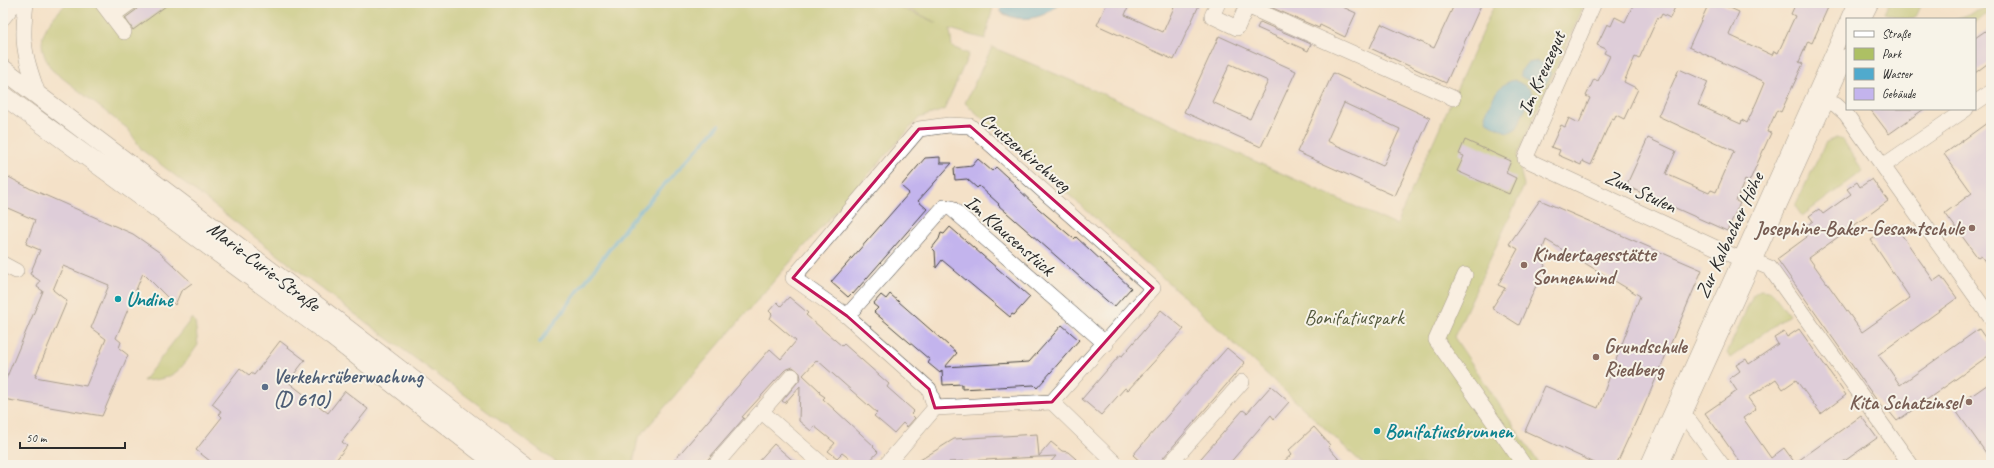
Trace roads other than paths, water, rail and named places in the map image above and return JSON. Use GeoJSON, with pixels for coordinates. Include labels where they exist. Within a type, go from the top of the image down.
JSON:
{"type":"FeatureCollection","features":[{"type":"Feature","properties":{"kind":"main road","name":"Marie-Curie-Straße"},"geometry":{"type":"LineString","coordinates":[[3,69],[338,322],[522,465]]}},
{"type":"Feature","properties":{"kind":"main road","name":"Marie-Curie-Straße"},"geometry":{"type":"LineString","coordinates":[[3,95],[332,336],[498,465]]}},
{"type":"Feature","properties":{"kind":"street"},"geometry":{"type":"LineString","coordinates":[[3,18],[16,3]]}},
{"type":"Feature","properties":{"kind":"street"},"geometry":{"type":"LineString","coordinates":[[26,3],[24,31],[25,43],[28,63],[39,97]]}},
{"type":"Feature","properties":{"kind":"street"},"geometry":{"type":"LineString","coordinates":[[102,3],[124,32]]}},
{"type":"Feature","properties":{"kind":"street"},"geometry":{"type":"LineString","coordinates":[[112,16],[130,3]]}},
{"type":"Feature","properties":{"kind":"street"},"geometry":{"type":"LineString","coordinates":[[1218,3],[1212,16],[1237,28],[1248,4],[1453,98]]}},
{"type":"Feature","properties":{"kind":"street","name":"Im Kreuzegut"},"geometry":{"type":"LineString","coordinates":[[1524,160],[1594,3]]}},
{"type":"Feature","properties":{"kind":"street"},"geometry":{"type":"LineString","coordinates":[[1848,18],[1855,3]]}},
{"type":"Feature","properties":{"kind":"street"},"geometry":{"type":"LineString","coordinates":[[1864,18],[1871,3]]}},
{"type":"Feature","properties":{"kind":"street","name":"Zur Kalbacher Höhe"},"geometry":{"type":"LineString","coordinates":[[1661,465],[1679,412],[1821,98],[1846,25]]}},
{"type":"Feature","properties":{"kind":"street","name":"Zur Kalbacher Höhe"},"geometry":{"type":"LineString","coordinates":[[1821,98],[1846,58]]}},
{"type":"Feature","properties":{"kind":"street"},"geometry":{"type":"LineString","coordinates":[[1976,102],[1991,92]]}},
{"type":"Feature","properties":{"kind":"street"},"geometry":{"type":"LineString","coordinates":[[1821,98],[1836,106],[1846,114],[1991,318]]}},
{"type":"Feature","properties":{"kind":"street"},"geometry":{"type":"LineString","coordinates":[[1883,166],[1965,110]]}},
{"type":"Feature","properties":{"kind":"street","name":"Crutzenkirchweg"},"geometry":{"type":"LineString","coordinates":[[847,316],[792,278],[919,129],[949,125],[970,126],[1153,288],[1106,344]]}},
{"type":"Feature","properties":{"kind":"street","name":"Zum Stulen"},"geometry":{"type":"LineString","coordinates":[[1524,160],[1747,260],[1770,268],[1911,465]]}},
{"type":"Feature","properties":{"kind":"street","name":"Im Klausenstück"},"geometry":{"type":"LineString","coordinates":[[847,316],[944,207],[951,208],[1106,344]]}},
{"type":"Feature","properties":{"kind":"street"},"geometry":{"type":"LineString","coordinates":[[3,264],[16,271]]}},
{"type":"Feature","properties":{"kind":"street"},"geometry":{"type":"LineString","coordinates":[[1465,275],[1436,340],[1524,465]]}},
{"type":"Feature","properties":{"kind":"street"},"geometry":{"type":"LineString","coordinates":[[847,316],[929,389],[935,408]]}},
{"type":"Feature","properties":{"kind":"street"},"geometry":{"type":"LineString","coordinates":[[886,465],[935,408],[1052,402],[1106,344]]}},
{"type":"Feature","properties":{"kind":"street"},"geometry":{"type":"LineString","coordinates":[[715,465],[792,376]]}},
{"type":"Feature","properties":{"kind":"street"},"geometry":{"type":"LineString","coordinates":[[1169,465],[1242,382]]}},
{"type":"Feature","properties":{"kind":"street"},"geometry":{"type":"LineString","coordinates":[[1052,402],[1117,465]]}},
{"type":"Feature","properties":{"kind":"street"},"geometry":{"type":"LineString","coordinates":[[762,412],[823,465]]}},
{"type":"Feature","properties":{"kind":"street"},"geometry":{"type":"LineString","coordinates":[[1679,412],[1722,465]]}},
{"type":"Feature","properties":{"kind":"street","name":"Zur Kalbacher Höhe"},"geometry":{"type":"LineString","coordinates":[[1648,465],[1679,412]]}},
{"type":"Feature","properties":{"kind":"water"},"geometry":{"type":"Polygon","coordinates":[[[1000,3],[1058,3],[1053,9],[1039,16],[1031,18],[1015,18],[1001,12],[1000,3]]]}},
{"type":"Feature","properties":{"kind":"water"},"geometry":{"type":"Polygon","coordinates":[[[1537,61],[1547,65],[1551,74],[1546,83],[1538,86],[1520,76],[1520,72],[1527,63],[1537,61]]]}},
{"type":"Feature","properties":{"kind":"water"},"geometry":{"type":"Polygon","coordinates":[[[1515,80],[1530,89],[1532,93],[1517,128],[1508,133],[1487,122],[1485,115],[1499,88],[1515,80]]]}},
{"type":"Feature","properties":{"kind":"waterway"},"geometry":{"type":"LineString","coordinates":[[540,342],[629,223],[719,125]]}},
{"type":"Feature","properties":{"kind":"place","name":"Josephine-Baker-Gesamtschule"},"geometry":{"type":"Point","coordinates":[1972,228]}},
{"type":"Feature","properties":{"kind":"place","name":"Kindertagesstätte Sonnenwind"},"geometry":{"type":"Point","coordinates":[1524,265]}},
{"type":"Feature","properties":{"kind":"place","name":"Undine"},"geometry":{"type":"Point","coordinates":[118,299]}},
{"type":"Feature","properties":{"kind":"place","name":"Grundschule Riedberg"},"geometry":{"type":"Point","coordinates":[1596,357]}},
{"type":"Feature","properties":{"kind":"place","name":"Verkehrsüberwachung (D 610)"},"geometry":{"type":"Point","coordinates":[265,387]}},
{"type":"Feature","properties":{"kind":"place","name":"Kita Schatzinsel"},"geometry":{"type":"Point","coordinates":[1969,402]}},
{"type":"Feature","properties":{"kind":"place","name":"Bonifatiusbrunnen"},"geometry":{"type":"Point","coordinates":[1377,431]}},
{"type":"Feature","properties":{"kind":"park label","name":"Bonifatiuspark"},"geometry":{"type":"Point","coordinates":[1354,317]}}]}
